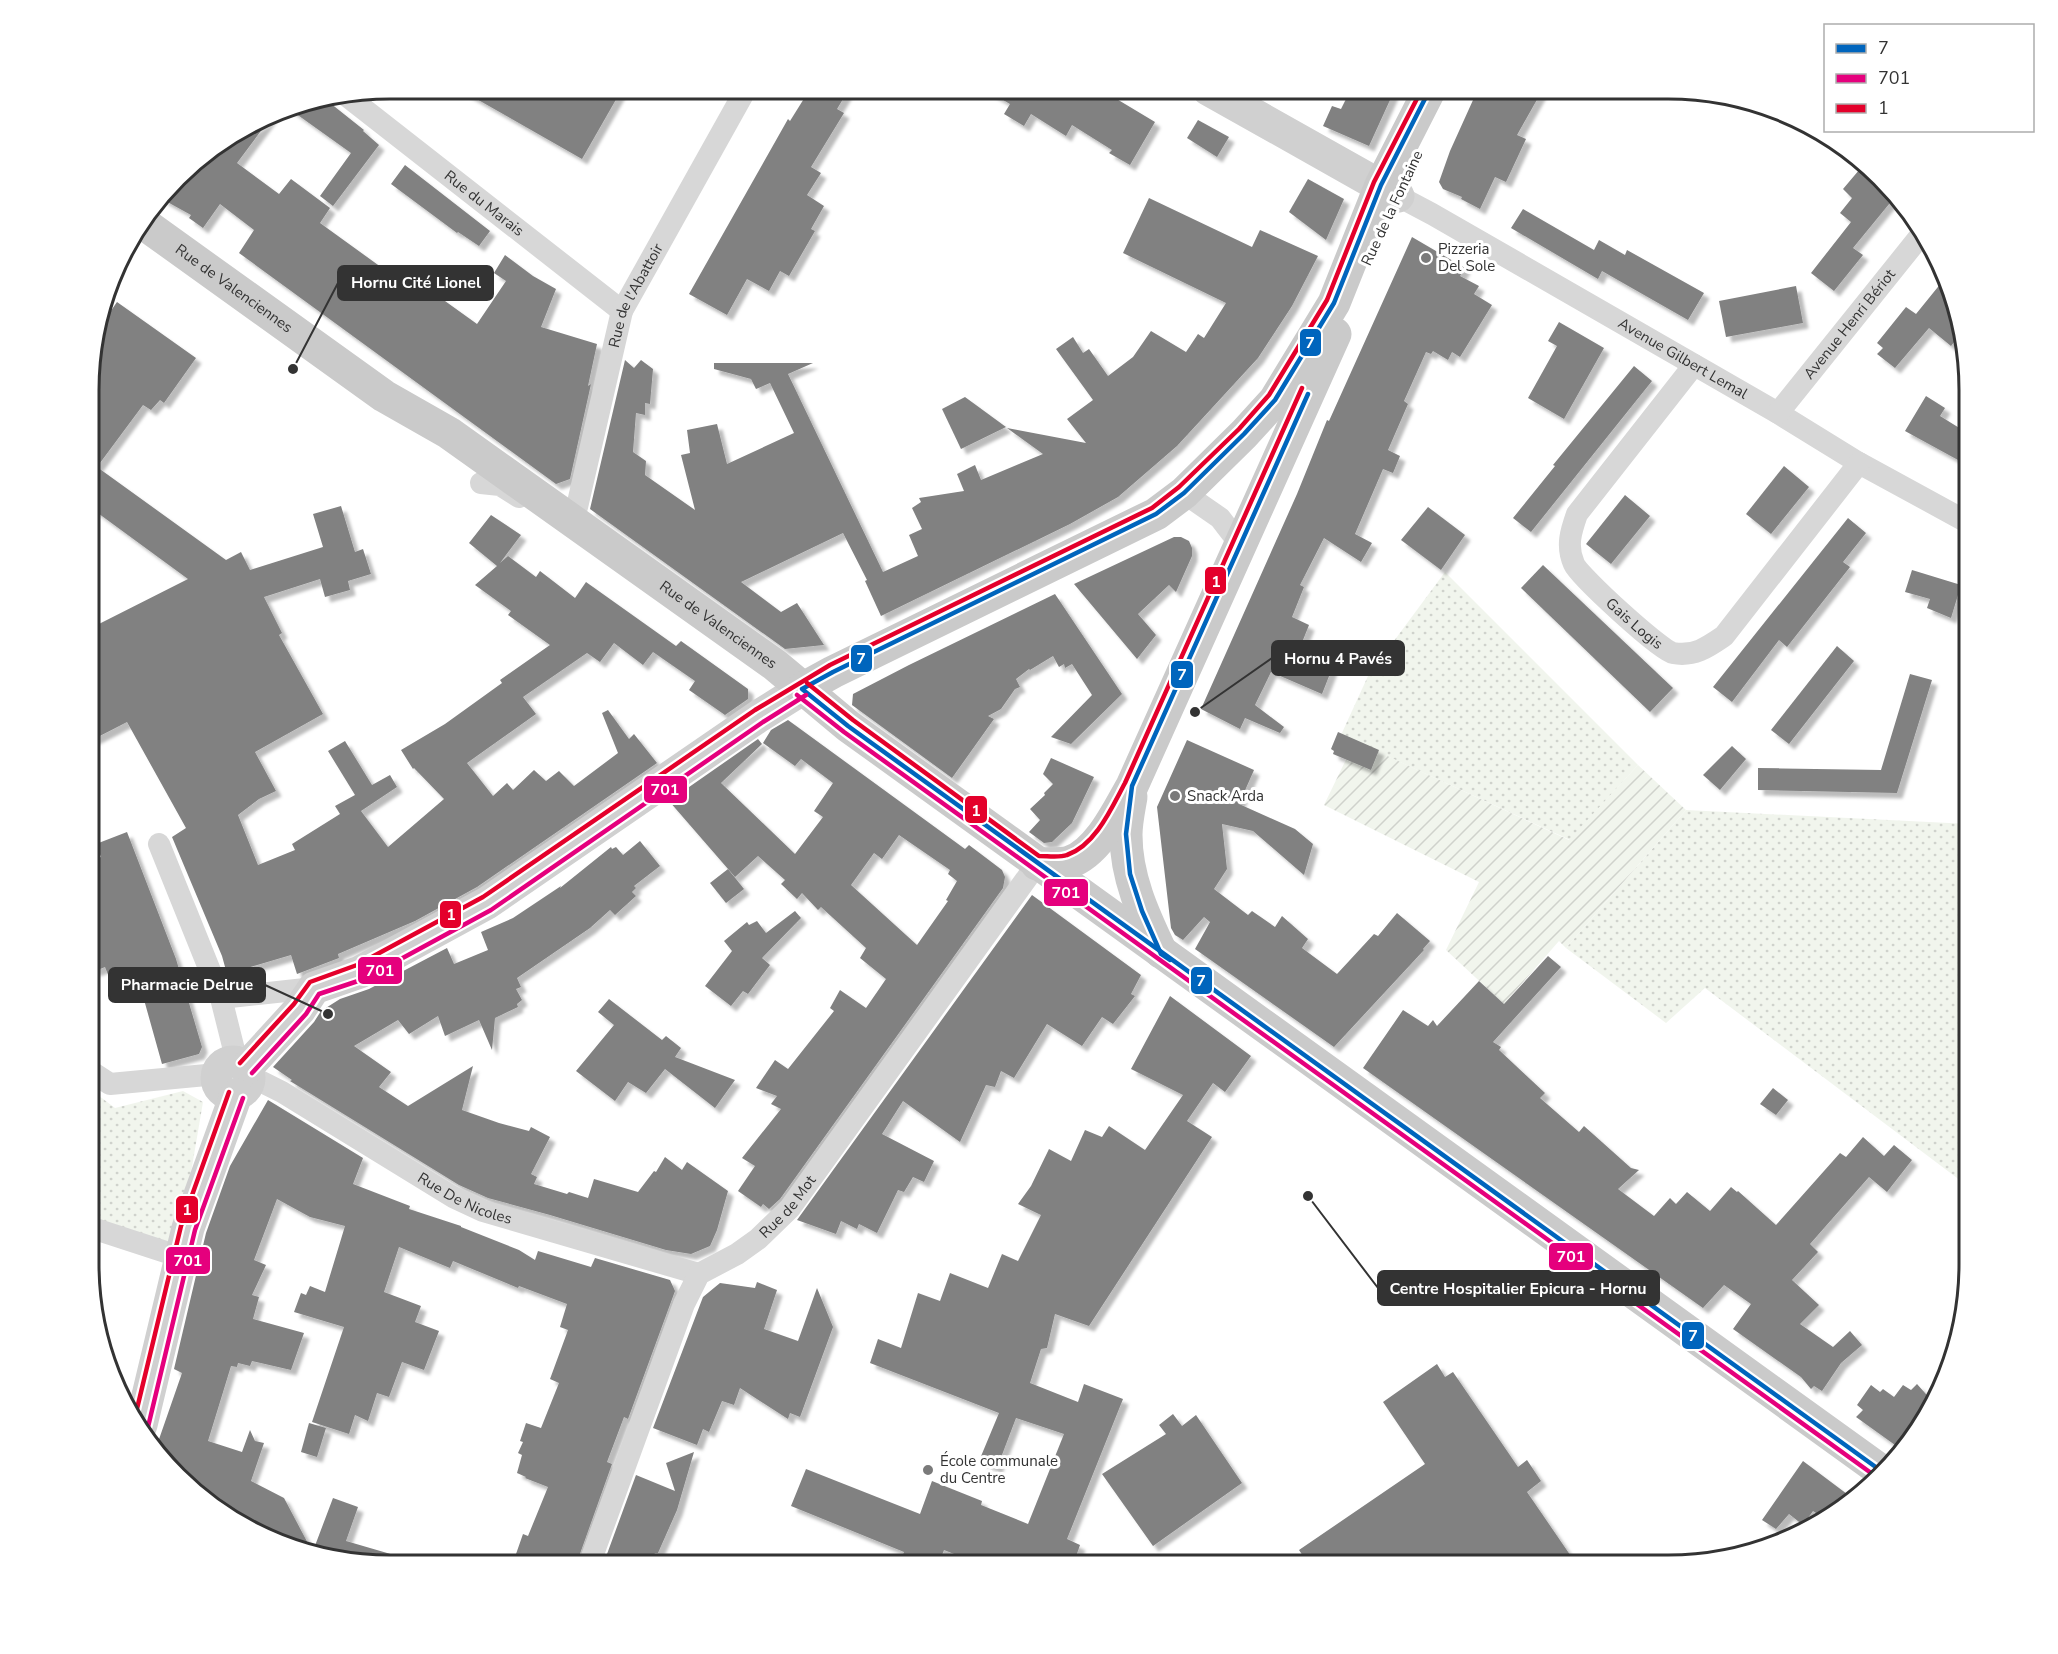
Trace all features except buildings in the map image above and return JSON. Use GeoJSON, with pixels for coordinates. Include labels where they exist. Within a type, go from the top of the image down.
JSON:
{"type":"FeatureCollection","features":[{"type":"Feature","properties":{"kind":"main road","name":"Rue de la Fontaine"},"geometry":{"type":"LineString","coordinates":[[1132,786],[1338,328],[1426,99]]}},
{"type":"Feature","properties":{"kind":"main road","name":"Rue de la Fontaine"},"geometry":{"type":"LineString","coordinates":[[802,689],[850,663],[1156,514],[1184,493],[1244,434],[1275,399],[1334,303],[1389,191],[1440,99]]}},
{"type":"Feature","properties":{"kind":"main road","name":"Rue de Valenciennes"},"geometry":{"type":"LineString","coordinates":[[149,227],[384,396],[449,433],[775,665],[802,689]]}},
{"type":"Feature","properties":{"kind":"main road","name":"Rue de Valenciennes"},"geometry":{"type":"LineString","coordinates":[[384,396],[439,453],[759,679],[802,689]]}},
{"type":"Feature","properties":{"kind":"main road"},"geometry":{"type":"LineString","coordinates":[[802,689],[848,726],[1161,954],[1876,1467]]}},
{"type":"Feature","properties":{"kind":"main road"},"geometry":{"type":"LineString","coordinates":[[1037,864],[1071,862],[1089,849],[1108,828],[1132,786]]}},
{"type":"Feature","properties":{"kind":"main road"},"geometry":{"type":"LineString","coordinates":[[1132,786],[1126,834],[1130,874],[1142,911],[1161,954]]}},
{"type":"Feature","properties":{"kind":"street","name":"Rue de l'Abattoir"},"geometry":{"type":"LineString","coordinates":[[570,519],[577,507],[622,311],[740,99]]}},
{"type":"Feature","properties":{"kind":"street"},"geometry":{"type":"LineString","coordinates":[[1226,99],[1389,191]]}},
{"type":"Feature","properties":{"kind":"street","name":"Rue du Marais"},"geometry":{"type":"LineString","coordinates":[[352,101],[622,311]]}},
{"type":"Feature","properties":{"kind":"street","name":"Avenue Gilbert Lemal"},"geometry":{"type":"LineString","coordinates":[[1389,191],[1959,518]]}},
{"type":"Feature","properties":{"kind":"street","name":"Avenue Henri Bériot"},"geometry":{"type":"LineString","coordinates":[[1778,413],[1917,240]]}},
{"type":"Feature","properties":{"kind":"street","name":"Gais Logis"},"geometry":{"type":"LineString","coordinates":[[1694,366],[1577,514],[1568,539],[1574,565],[1637,629],[1672,653],[1700,652],[1724,636],[1859,463]]}},
{"type":"Feature","properties":{"kind":"street"},"geometry":{"type":"LineString","coordinates":[[481,483],[500,485],[548,515],[570,519]]}},
{"type":"Feature","properties":{"kind":"street"},"geometry":{"type":"LineString","coordinates":[[1184,493],[1220,518],[1240,544]]}},
{"type":"Feature","properties":{"kind":"street"},"geometry":{"type":"LineString","coordinates":[[221,998],[314,988],[360,972],[487,903],[759,716],[802,689]]}},
{"type":"Feature","properties":{"kind":"street"},"geometry":{"type":"LineString","coordinates":[[159,844],[221,998],[237,1075]]}},
{"type":"Feature","properties":{"kind":"street","name":"Rue de Mot"},"geometry":{"type":"LineString","coordinates":[[699,1274],[758,1239],[790,1208],[1037,864]]}},
{"type":"Feature","properties":{"kind":"street"},"geometry":{"type":"LineString","coordinates":[[143,1417],[188,1228],[237,1075],[300,1009],[314,988]]}},
{"type":"Feature","properties":{"kind":"street"},"geometry":{"type":"LineString","coordinates":[[99,1077],[110,1084],[237,1075]]}},
{"type":"Feature","properties":{"kind":"street","name":"Rue De Nicoles"},"geometry":{"type":"LineString","coordinates":[[237,1075],[282,1092],[418,1177],[473,1206],[699,1274]]}},
{"type":"Feature","properties":{"kind":"street"},"geometry":{"type":"LineString","coordinates":[[99,1230],[181,1257]]}},
{"type":"Feature","properties":{"kind":"street"},"geometry":{"type":"LineString","coordinates":[[593,1555],[684,1304],[699,1274]]}},
{"type":"Feature","properties":{"kind":"shaded area"},"geometry":{"type":"Polygon","coordinates":[[[1445,572],[1638,765],[1570,840],[1341,735],[1368,676],[1445,572]]]}},
{"type":"Feature","properties":{"kind":"shaded area"},"geometry":{"type":"Polygon","coordinates":[[[1355,741],[1569,840],[1638,765],[1686,810],[1566,948],[1559,941],[1504,1004],[1446,950],[1479,882],[1324,805],[1355,741]]]}},
{"type":"Feature","properties":{"kind":"shaded area"},"geometry":{"type":"Polygon","coordinates":[[[1686,810],[1959,824],[1959,1179],[1705,988],[1666,1023],[1566,948],[1686,810]]]}},
{"type":"Feature","properties":{"kind":"shaded area"},"geometry":{"type":"Polygon","coordinates":[[[183,1091],[203,1102],[178,1249],[99,1222],[99,1096],[115,1108],[183,1091]]]}},
{"type":"Feature","properties":{"kind":"transit line","name":"1"},"geometry":{"type":"LineString","coordinates":[[240,1063],[294,1004],[310,982],[357,965],[483,897],[755,710],[830,665],[1152,508],[1179,487],[1239,429],[1269,395],[1327,300],[1374,182],[1417,99]]}},
{"type":"Feature","properties":{"kind":"transit line","name":"7"},"geometry":{"type":"LineString","coordinates":[[1425,99],[1381,185],[1334,303],[1275,400],[1184,493],[1156,514],[802,689],[848,726],[1876,1467]]}},
{"type":"Feature","properties":{"kind":"transit line","name":"1"},"geometry":{"type":"LineString","coordinates":[[807,683],[853,720],[1039,856],[1064,856],[1077,850],[1095,834],[1109,814],[1125,783],[1302,388]]}},
{"type":"Feature","properties":{"kind":"transit line","name":"7"},"geometry":{"type":"LineString","coordinates":[[1170,960],[1161,954],[1142,911],[1130,874],[1126,834],[1132,786],[1308,394]]}},
{"type":"Feature","properties":{"kind":"transit line","name":"701"},"geometry":{"type":"LineString","coordinates":[[797,695],[844,732],[1871,1473]]}},
{"type":"Feature","properties":{"kind":"transit line","name":"701"},"geometry":{"type":"LineString","coordinates":[[252,1073],[306,1014],[319,994],[364,979],[491,910],[763,722],[806,695]]}},
{"type":"Feature","properties":{"kind":"transit line","name":"1"},"geometry":{"type":"LineString","coordinates":[[137,1408],[181,1226],[229,1092]]}},
{"type":"Feature","properties":{"kind":"transit line","name":"701"},"geometry":{"type":"LineString","coordinates":[[148,1426],[195,1230],[243,1098]]}},
{"type":"Feature","properties":{"kind":"place","name":"Pizzeria Del Sole"},"geometry":{"type":"Point","coordinates":[1426,258]}},
{"type":"Feature","properties":{"kind":"place","name":"Hornu Cité Lionel"},"geometry":{"type":"Point","coordinates":[293,369]}},
{"type":"Feature","properties":{"kind":"place","name":"Hornu 4 Pavés"},"geometry":{"type":"Point","coordinates":[1195,712]}},
{"type":"Feature","properties":{"kind":"place","name":"Snack Arda"},"geometry":{"type":"Point","coordinates":[1175,796]}},
{"type":"Feature","properties":{"kind":"place","name":"Pharmacie Delrue"},"geometry":{"type":"Point","coordinates":[328,1014]}},
{"type":"Feature","properties":{"kind":"place","name":"Centre Hospitalier Epicura - Hornu"},"geometry":{"type":"Point","coordinates":[1308,1196]}},
{"type":"Feature","properties":{"kind":"place","name":"École communale du Centre"},"geometry":{"type":"Point","coordinates":[928,1470]}}]}
